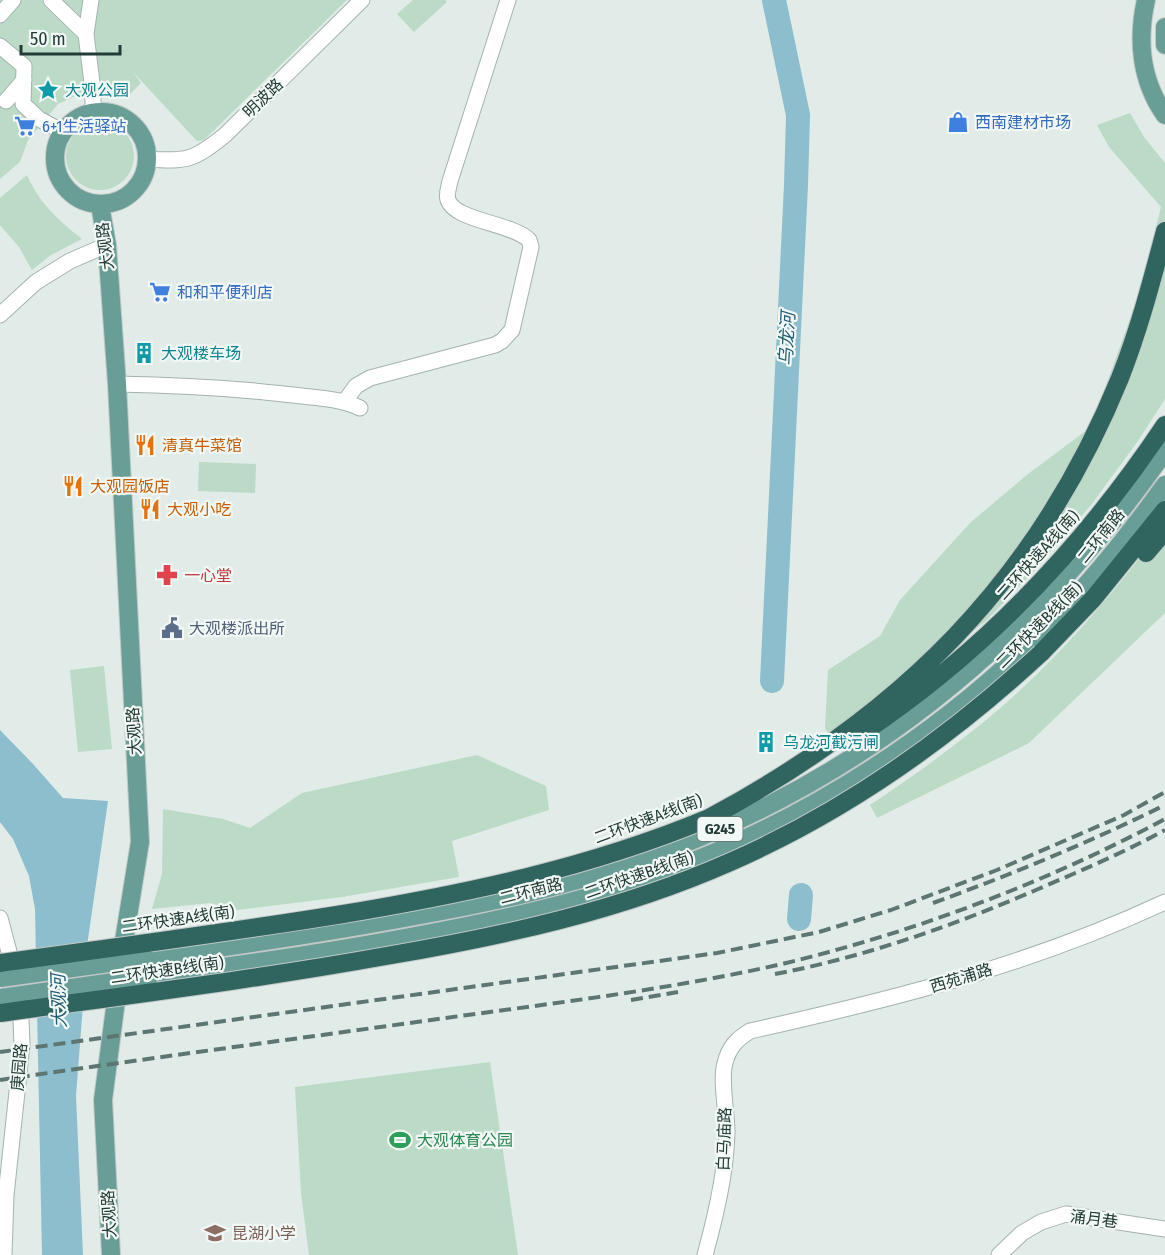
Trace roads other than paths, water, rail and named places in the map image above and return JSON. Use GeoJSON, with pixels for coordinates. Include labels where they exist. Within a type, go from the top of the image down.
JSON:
{"type":"FeatureCollection","features":[{"type":"Feature","properties":{"kind":"highway"},"geometry":{"type":"LineString","coordinates":[[709,818],[803,762],[878,707],[949,643],[1002,585],[1055,507],[1101,422],[1137,329],[1165,231]]}},
{"type":"Feature","properties":{"kind":"highway","name":"二环快速A线(南)"},"geometry":{"type":"LineString","coordinates":[[0,963],[280,924],[462,892],[580,864],[643,844],[709,818],[778,784],[852,741],[911,699],[972,650],[1032,592],[1080,539],[1165,425]]}},
{"type":"Feature","properties":{"kind":"highway","name":"二环快速B线(南)"},"geometry":{"type":"LineString","coordinates":[[0,1013],[260,977],[432,948],[593,911],[660,890],[752,852],[801,828],[852,798],[905,764],[959,724],[1041,653],[1093,599],[1165,510]]}},
{"type":"Feature","properties":{"kind":"highway"},"geometry":{"type":"LineString","coordinates":[[1041,653],[1064,636],[1094,607],[1165,531]]}},
{"type":"Feature","properties":{"kind":"main road"},"geometry":{"type":"LineString","coordinates":[[1146,0],[1141,27],[1142,57],[1149,86],[1165,115]]}},
{"type":"Feature","properties":{"kind":"main road"},"geometry":{"type":"LineString","coordinates":[[1165,27],[1165,45]]}},
{"type":"Feature","properties":{"kind":"main road"},"geometry":{"type":"LineString","coordinates":[[93,113],[113,114],[126,119],[136,129],[144,141],[148,159],[146,170],[139,184],[129,195],[115,203],[100,205],[84,202],[70,194],[60,181],[55,166],[55,150],[63,132],[71,123],[93,113]]}},
{"type":"Feature","properties":{"kind":"main road","name":"大观路"},"geometry":{"type":"LineString","coordinates":[[100,205],[107,245],[117,384],[140,842],[123,947],[103,1100],[111,1255]]}},
{"type":"Feature","properties":{"kind":"main road","name":"二环南路"},"geometry":{"type":"LineString","coordinates":[[0,978],[362,926],[536,891],[606,872],[714,831],[810,783],[868,747],[929,704],[991,653],[1043,603],[1091,548],[1165,451]]}},
{"type":"Feature","properties":{"kind":"main road","name":"二环南路"},"geometry":{"type":"LineString","coordinates":[[0,998],[366,945],[532,912],[589,897],[699,859],[770,827],[845,786],[950,713],[1004,668],[1082,589],[1165,485]]}},
{"type":"Feature","properties":{"kind":"street"},"geometry":{"type":"LineString","coordinates":[[0,15],[14,0]]}},
{"type":"Feature","properties":{"kind":"street"},"geometry":{"type":"LineString","coordinates":[[91,0],[86,34],[93,91],[93,113]]}},
{"type":"Feature","properties":{"kind":"street","name":"明波路"},"geometry":{"type":"LineString","coordinates":[[148,159],[175,161],[188,159],[206,150],[240,120],[362,0]]}},
{"type":"Feature","properties":{"kind":"street"},"geometry":{"type":"LineString","coordinates":[[345,401],[356,386],[370,378],[495,345],[512,330],[531,247],[530,240],[518,231],[460,212],[449,202],[448,195],[450,181],[508,0]]}},
{"type":"Feature","properties":{"kind":"street"},"geometry":{"type":"LineString","coordinates":[[61,2],[86,34]]}},
{"type":"Feature","properties":{"kind":"street"},"geometry":{"type":"LineString","coordinates":[[0,46],[24,66],[23,104],[39,119],[63,132]]}},
{"type":"Feature","properties":{"kind":"street"},"geometry":{"type":"LineString","coordinates":[[6,101],[24,80]]}},
{"type":"Feature","properties":{"kind":"street"},"geometry":{"type":"LineString","coordinates":[[0,315],[36,282],[70,261],[107,245]]}},
{"type":"Feature","properties":{"kind":"street"},"geometry":{"type":"LineString","coordinates":[[117,384],[192,386],[345,401],[360,408]]}},
{"type":"Feature","properties":{"kind":"street","name":"西苑浦路"},"geometry":{"type":"LineString","coordinates":[[750,1031],[876,1003],[964,979],[1081,939],[1165,902]]}},
{"type":"Feature","properties":{"kind":"street","name":"庚园路"},"geometry":{"type":"LineString","coordinates":[[0,918],[3,937],[20,993],[22,1045],[6,1195],[4,1255]]}},
{"type":"Feature","properties":{"kind":"street","name":"白马庙路"},"geometry":{"type":"LineString","coordinates":[[705,1255],[718,1201],[726,1144],[724,1066],[729,1051],[737,1039],[750,1031]]}},
{"type":"Feature","properties":{"kind":"street","name":"涌月巷"},"geometry":{"type":"LineString","coordinates":[[999,1255],[1022,1233],[1041,1222],[1066,1214],[1165,1228]]}},
{"type":"Feature","properties":{"kind":"water","name":"大观河"},"geometry":{"type":"Polygon","coordinates":[[[0,730],[63,798],[108,801],[88,939],[76,1096],[83,1255],[42,1255],[35,909],[29,876],[13,839],[0,822],[0,730]]]}},
{"type":"Feature","properties":{"kind":"waterway","name":"乌龙河"},"geometry":{"type":"LineString","coordinates":[[772,681],[798,115],[774,0]]}},
{"type":"Feature","properties":{"kind":"waterway","name":"乌龙河"},"geometry":{"type":"LineString","coordinates":[[799,919],[801,895]]}},
{"type":"Feature","properties":{"kind":"railway"},"geometry":{"type":"LineString","coordinates":[[0,1052],[717,953],[819,932],[891,910],[997,870],[1124,815],[1165,792]]}},
{"type":"Feature","properties":{"kind":"railway"},"geometry":{"type":"LineString","coordinates":[[933,903],[1051,857],[1165,805]]}},
{"type":"Feature","properties":{"kind":"railway"},"geometry":{"type":"LineString","coordinates":[[0,1080],[607,996],[782,964],[881,937],[1026,885],[1165,819]]}},
{"type":"Feature","properties":{"kind":"railway"},"geometry":{"type":"LineString","coordinates":[[775,974],[842,959],[940,928],[1069,876],[1165,830]]}},
{"type":"Feature","properties":{"kind":"railway"},"geometry":{"type":"LineString","coordinates":[[631,1000],[678,992]]}},
{"type":"Feature","properties":{"kind":"place","name":"大观公园"},"geometry":{"type":"Point","coordinates":[48,90]}},
{"type":"Feature","properties":{"kind":"place","name":"西南建材市场"},"geometry":{"type":"Point","coordinates":[958,122]}},
{"type":"Feature","properties":{"kind":"place","name":"6+1生活驿站"},"geometry":{"type":"Point","coordinates":[25,126]}},
{"type":"Feature","properties":{"kind":"place","name":"和和平便利店"},"geometry":{"type":"Point","coordinates":[160,292]}},
{"type":"Feature","properties":{"kind":"place","name":"大观楼车场"},"geometry":{"type":"Point","coordinates":[144,353]}},
{"type":"Feature","properties":{"kind":"place","name":"清真牛菜馆"},"geometry":{"type":"Point","coordinates":[145,445]}},
{"type":"Feature","properties":{"kind":"place","name":"大观园饭店"},"geometry":{"type":"Point","coordinates":[73,486]}},
{"type":"Feature","properties":{"kind":"place","name":"大观小吃"},"geometry":{"type":"Point","coordinates":[150,509]}},
{"type":"Feature","properties":{"kind":"place","name":"一心堂"},"geometry":{"type":"Point","coordinates":[167,575]}},
{"type":"Feature","properties":{"kind":"place","name":"大观楼派出所"},"geometry":{"type":"Point","coordinates":[172,628]}},
{"type":"Feature","properties":{"kind":"place","name":"乌龙河截污闸"},"geometry":{"type":"Point","coordinates":[766,742]}},
{"type":"Feature","properties":{"kind":"place","name":"大观体育公园"},"geometry":{"type":"Point","coordinates":[400,1140]}},
{"type":"Feature","properties":{"kind":"place","name":"昆湖小学"},"geometry":{"type":"Point","coordinates":[215,1233]}}]}
